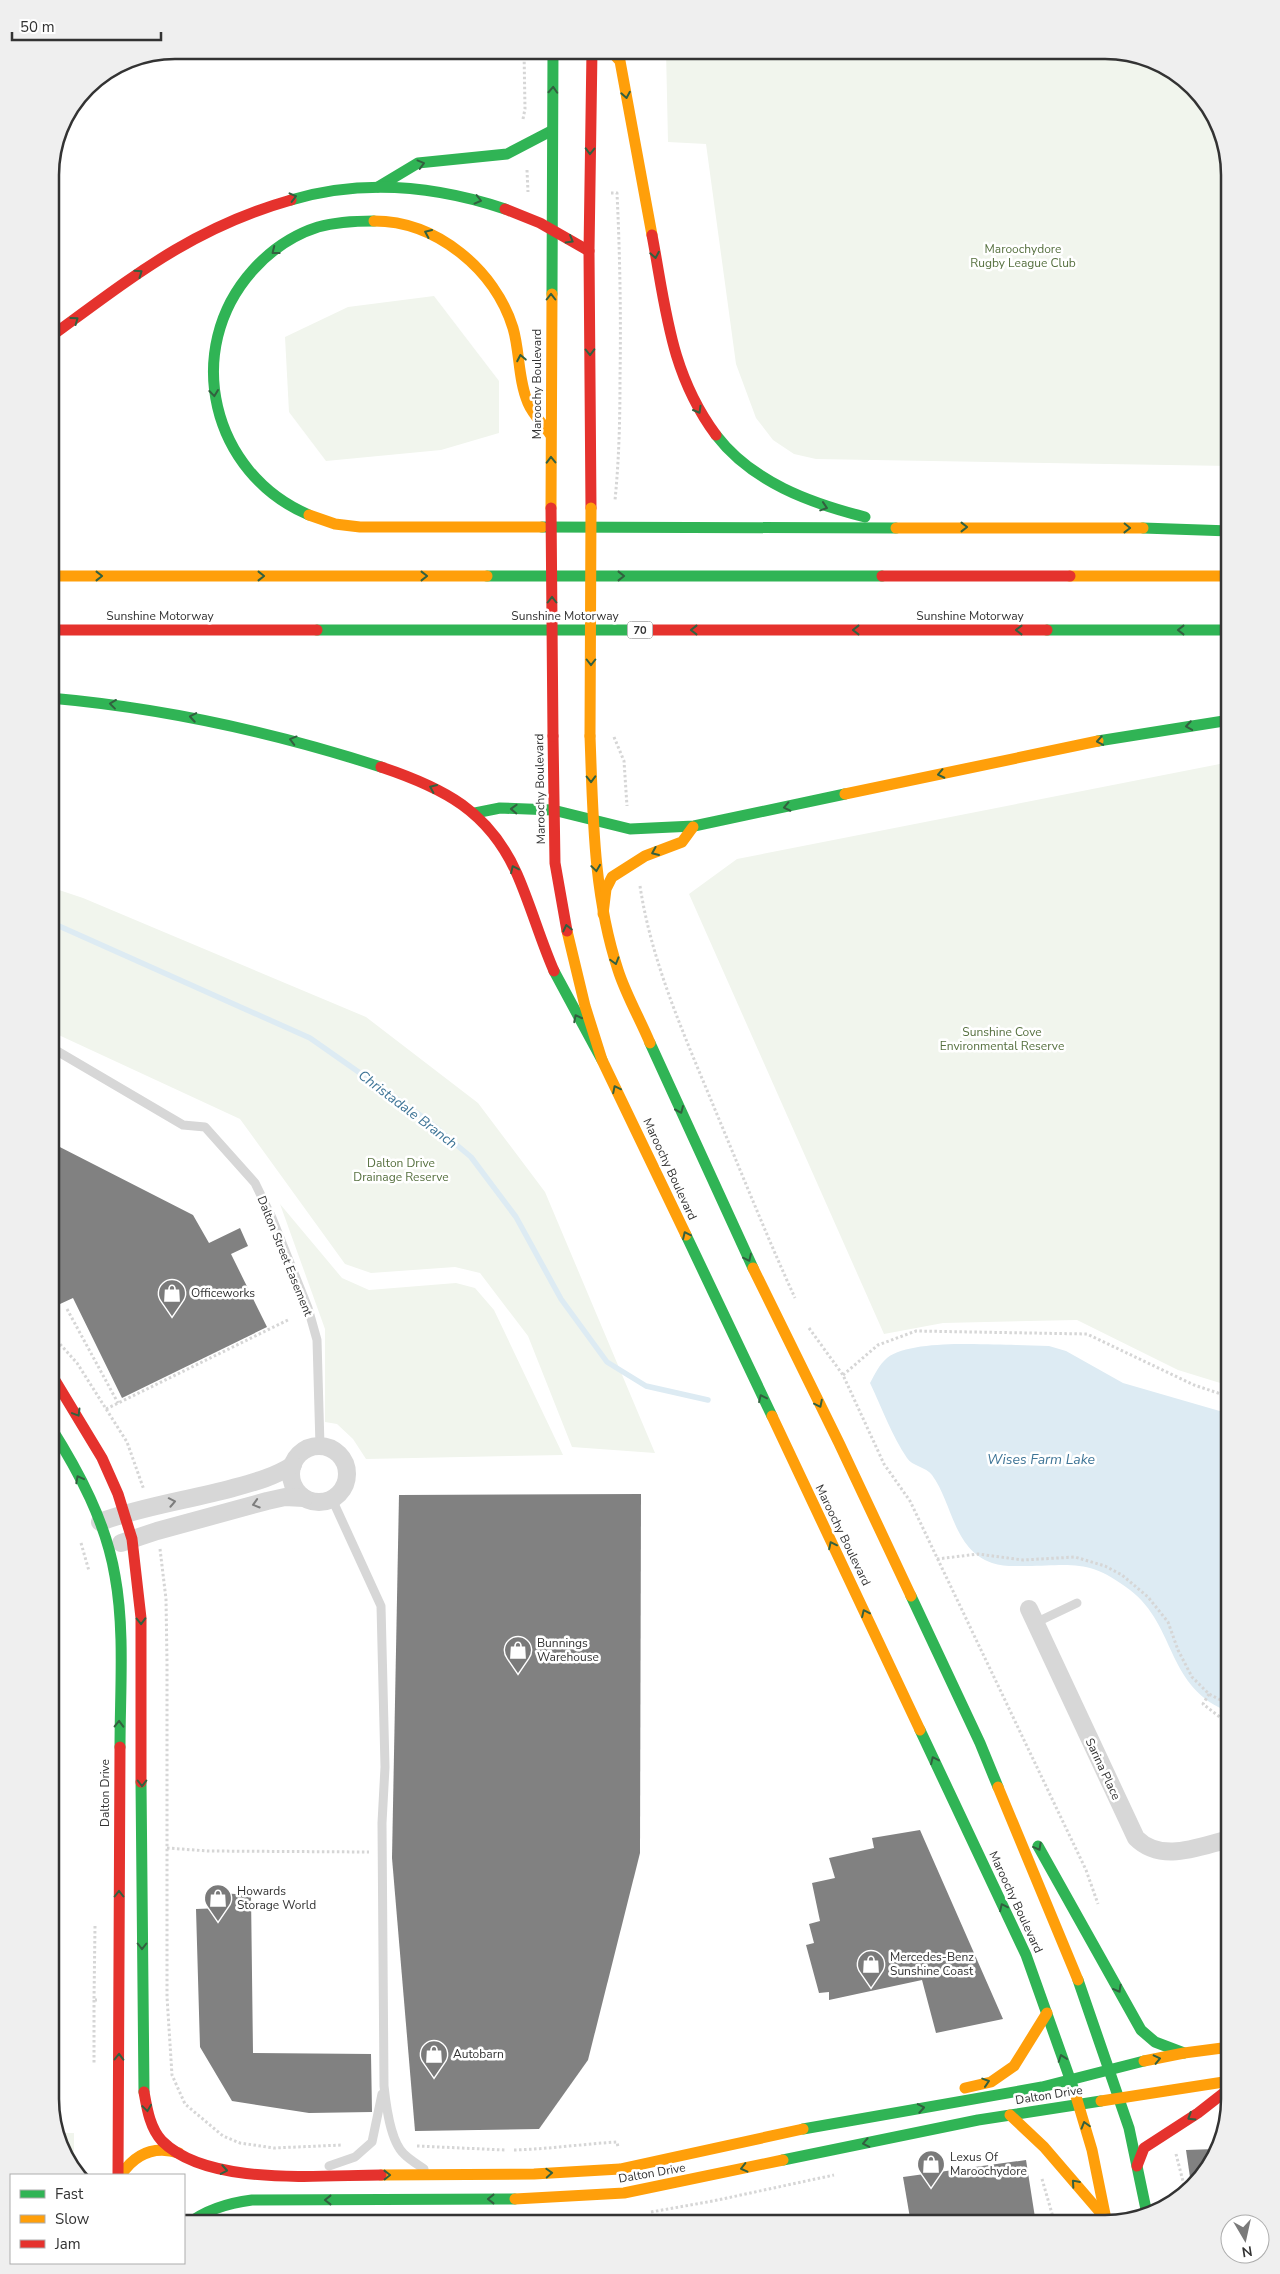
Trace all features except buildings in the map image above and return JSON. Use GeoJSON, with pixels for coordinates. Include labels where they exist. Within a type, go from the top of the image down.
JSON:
{"type":"FeatureCollection","features":[{"type":"Feature","properties":{"kind":"main road","name":"Maroochy Boulevard"},"geometry":{"type":"LineString","coordinates":[[553,59],[550,434],[553,810],[555,863],[585,1006],[602,1060],[640,1136],[1022,1946],[1079,2104],[1092,2150],[1106,2215]]}},
{"type":"Feature","properties":{"kind":"main road","name":"Maroochy Boulevard"},"geometry":{"type":"LineString","coordinates":[[592,59],[589,251],[590,736],[592,821],[603,914],[618,971],[726,1212],[839,1443],[980,1743],[1080,1984],[1129,2128],[1146,2207]]}},
{"type":"Feature","properties":{"kind":"main road"},"geometry":{"type":"LineString","coordinates":[[618,59],[620,62],[674,352],[680,374],[701,416],[726,446],[750,469],[790,494],[836,510],[916,528]]}},
{"type":"Feature","properties":{"kind":"main road"},"geometry":{"type":"LineString","coordinates":[[378,187],[418,163],[507,154],[552,130]]}},
{"type":"Feature","properties":{"kind":"main road"},"geometry":{"type":"LineString","coordinates":[[59,331],[175,248],[256,208],[302,195],[378,187],[405,188],[458,195],[490,203],[524,215],[589,251]]}},
{"type":"Feature","properties":{"kind":"main road"},"geometry":{"type":"LineString","coordinates":[[550,434],[528,404],[516,338],[508,314],[497,293],[468,258],[450,245],[417,228],[396,222],[375,220],[353,221],[313,229],[293,238],[277,248],[246,276],[226,311],[218,330],[213,371],[214,391],[223,429],[241,463],[268,491],[293,508],[321,520],[339,525],[387,527],[916,528],[1059,526],[1221,531]]}},
{"type":"Feature","properties":{"kind":"main road"},"geometry":{"type":"LineString","coordinates":[[59,576],[1221,576]]}},
{"type":"Feature","properties":{"kind":"main road","name":"Sunshine Motorway"},"geometry":{"type":"LineString","coordinates":[[59,630],[1221,630]]}},
{"type":"Feature","properties":{"kind":"main road"},"geometry":{"type":"LineString","coordinates":[[59,699],[119,705],[225,723],[389,769],[460,801],[475,813],[496,836],[507,854],[522,886],[546,950],[578,1020],[602,1060]]}},
{"type":"Feature","properties":{"kind":"main road"},"geometry":{"type":"LineString","coordinates":[[475,813],[500,808],[553,810],[630,829],[694,826],[1063,747],[1221,721]]}},
{"type":"Feature","properties":{"kind":"main road"},"geometry":{"type":"LineString","coordinates":[[603,914],[606,889],[612,878],[645,856],[682,842],[694,826]]}},
{"type":"Feature","properties":{"kind":"main road","name":"Dalton Drive"},"geometry":{"type":"LineString","coordinates":[[59,1386],[77,1413],[114,1485],[125,1513],[138,1572],[142,1618],[142,1999],[144,2090],[148,2117],[155,2132],[162,2141],[199,2164],[225,2171],[259,2175],[296,2176],[534,2174],[620,2169],[820,2125],[1042,2087],[1109,2069],[1184,2053],[1221,2048]]}},
{"type":"Feature","properties":{"kind":"main road","name":"Dalton Drive"},"geometry":{"type":"LineString","coordinates":[[59,1443],[100,1522],[115,1575],[118,1603],[120,1682],[120,2174]]}},
{"type":"Feature","properties":{"kind":"main road"},"geometry":{"type":"LineString","coordinates":[[980,1743],[1141,2030],[1155,2042],[1184,2053]]}},
{"type":"Feature","properties":{"kind":"main road"},"geometry":{"type":"LineString","coordinates":[[820,2125],[893,2103],[991,2082],[1014,2066],[1047,2013]]}},
{"type":"Feature","properties":{"kind":"main road","name":"Dalton Drive"},"geometry":{"type":"LineString","coordinates":[[201,2215],[208,2210],[238,2201],[252,2200],[533,2199],[624,2192],[718,2175],[792,2157],[1010,2115],[1221,2082]]}},
{"type":"Feature","properties":{"kind":"main road"},"geometry":{"type":"LineString","coordinates":[[1137,2166],[1144,2148],[1198,2113],[1221,2095]]}},
{"type":"Feature","properties":{"kind":"main road"},"geometry":{"type":"LineString","coordinates":[[1010,2115],[1044,2147],[1101,2215]]}},
{"type":"Feature","properties":{"kind":"main road","name":"Dalton Drive"},"geometry":{"type":"LineString","coordinates":[[121,2174],[132,2161],[147,2151],[164,2148],[180,2153]]}},
{"type":"Feature","properties":{"kind":"street"},"geometry":{"type":"LineString","coordinates":[[100,1522],[125,1513],[199,1497],[278,1474],[293,1464],[302,1452],[310,1448],[320,1438],[336,1452],[346,1466],[346,1483],[342,1491],[332,1499],[318,1502],[304,1498],[285,1497],[108,1547]]}},
{"type":"Feature","properties":{"kind":"street"},"geometry":{"type":"LineString","coordinates":[[293,1464],[291,1478],[294,1487],[304,1498]]}},
{"type":"Feature","properties":{"kind":"street","name":"Sarina Place"},"geometry":{"type":"LineString","coordinates":[[1032,1616],[1136,1838],[1149,1848],[1165,1853],[1221,1841]]}},
{"type":"Feature","properties":{"kind":"lane","name":"Dalton Street Easement"},"geometry":{"type":"LineString","coordinates":[[59,1052],[183,1125],[206,1127],[255,1183],[291,1266],[317,1340],[320,1438]]}},
{"type":"Feature","properties":{"kind":"lane"},"geometry":{"type":"LineString","coordinates":[[332,1499],[381,1606],[385,1767],[382,1823],[384,2086],[386,2107],[396,2140],[403,2153],[431,2174]]}},
{"type":"Feature","properties":{"kind":"lane"},"geometry":{"type":"LineString","coordinates":[[1032,1616],[1077,1602]]}},
{"type":"Feature","properties":{"kind":"lane"},"geometry":{"type":"LineString","coordinates":[[296,2176],[355,2157],[372,2142],[384,2086]]}},
{"type":"Feature","properties":{"kind":"path"},"geometry":{"type":"LineString","coordinates":[[614,736],[624,761],[630,829]]}},
{"type":"Feature","properties":{"kind":"path"},"geometry":{"type":"LineString","coordinates":[[636,862],[644,914],[671,1000],[796,1302]]}},
{"type":"Feature","properties":{"kind":"path"},"geometry":{"type":"LineString","coordinates":[[67,1309],[118,1403]]}},
{"type":"Feature","properties":{"kind":"path"},"geometry":{"type":"LineString","coordinates":[[106,1409],[290,1319]]}},
{"type":"Feature","properties":{"kind":"path"},"geometry":{"type":"LineString","coordinates":[[807,1326],[843,1375],[884,1464],[910,1501],[940,1559],[1086,1870],[1098,1905]]}},
{"type":"Feature","properties":{"kind":"path"},"geometry":{"type":"LineString","coordinates":[[843,1375],[878,1345],[916,1331],[1087,1334],[1194,1385],[1221,1393]]}},
{"type":"Feature","properties":{"kind":"path"},"geometry":{"type":"LineString","coordinates":[[59,1343],[77,1363],[127,1442],[138,1475]]}},
{"type":"Feature","properties":{"kind":"path"},"geometry":{"type":"LineString","coordinates":[[80,1539],[92,1579]]}},
{"type":"Feature","properties":{"kind":"path"},"geometry":{"type":"LineString","coordinates":[[940,1559],[978,1554],[1023,1560],[1075,1557],[1105,1566],[1122,1575],[1136,1586],[1168,1622],[1184,1664],[1192,1677],[1209,1694],[1221,1700]]}},
{"type":"Feature","properties":{"kind":"path"},"geometry":{"type":"LineString","coordinates":[[164,1567],[167,1662],[167,1997],[172,2075],[185,2104],[223,2136],[240,2143],[274,2148],[302,2148],[372,2142]]}},
{"type":"Feature","properties":{"kind":"path"},"geometry":{"type":"LineString","coordinates":[[1209,1694],[1203,1704],[1221,1718]]}},
{"type":"Feature","properties":{"kind":"path"},"geometry":{"type":"LineString","coordinates":[[167,1848],[208,1851],[383,1852]]}},
{"type":"Feature","properties":{"kind":"path"},"geometry":{"type":"LineString","coordinates":[[95,1921],[94,2000],[101,2000]]}},
{"type":"Feature","properties":{"kind":"path"},"geometry":{"type":"LineString","coordinates":[[396,2140],[422,2147],[509,2150],[558,2148],[575,2144],[617,2142],[619,2152]]}},
{"type":"Feature","properties":{"kind":"path"},"geometry":{"type":"LineString","coordinates":[[1174,2149],[1184,2184]]}},
{"type":"Feature","properties":{"kind":"path"},"geometry":{"type":"LineString","coordinates":[[646,2212],[714,2201],[843,2172]]}},
{"type":"Feature","properties":{"kind":"path"},"geometry":{"type":"LineString","coordinates":[[1039,2172],[1051,2215]]}},
{"type":"Feature","properties":{"kind":"green space","name":"Maroochydore Rugby League Club"},"geometry":{"type":"Polygon","coordinates":[[[666,59],[1113,59],[1142,65],[1170,78],[1202,110],[1212,131],[1220,160],[1221,466],[816,459],[794,454],[773,440],[756,418],[736,364],[706,144],[668,142],[666,59]]]}},
{"type":"Feature","properties":{"kind":"green space"},"geometry":{"type":"Polygon","coordinates":[[[434,296],[499,381],[499,433],[441,450],[326,461],[289,412],[285,337],[348,307],[434,296]]]}},
{"type":"Feature","properties":{"kind":"green space","name":"Sunshine Cove Environmental Reserve"},"geometry":{"type":"Polygon","coordinates":[[[1221,764],[1221,1383],[1178,1370],[1077,1320],[943,1323],[884,1334],[689,894],[737,859],[1221,764]]]}},
{"type":"Feature","properties":{"kind":"green space","name":"Dalton Drive Drainage Reserve"},"geometry":{"type":"Polygon","coordinates":[[[59,890],[83,898],[366,1017],[478,1103],[545,1192],[655,1453],[572,1447],[528,1336],[480,1273],[455,1267],[371,1273],[345,1264],[240,1119],[59,1035],[59,890]]]}},
{"type":"Feature","properties":{"kind":"green space"},"geometry":{"type":"Polygon","coordinates":[[[280,1204],[342,1278],[369,1290],[456,1283],[475,1288],[494,1310],[563,1455],[366,1459],[353,1439],[337,1424],[325,1422],[325,1329],[280,1204]]]}},
{"type":"Feature","properties":{"kind":"green space"},"geometry":{"type":"Polygon","coordinates":[[[64,2133],[74,2133],[74,2156],[64,2133]]]}},
{"type":"Feature","properties":{"kind":"water","name":"Wises Farm Lake"},"geometry":{"type":"Polygon","coordinates":[[[968,1344],[1049,1346],[1066,1351],[1123,1383],[1221,1411],[1221,1708],[1209,1702],[1194,1688],[1183,1673],[1156,1621],[1145,1605],[1130,1590],[1116,1580],[1103,1573],[1081,1566],[1005,1566],[992,1563],[979,1556],[961,1537],[945,1499],[932,1475],[909,1461],[892,1431],[870,1383],[879,1367],[887,1358],[898,1352],[913,1348],[968,1344]]]}},
{"type":"Feature","properties":{"kind":"waterway","name":"Christadale Branch"},"geometry":{"type":"LineString","coordinates":[[59,926],[310,1038],[427,1120],[471,1157],[516,1217],[561,1299],[607,1362],[646,1386],[708,1400]]}},
{"type":"Feature","properties":{"kind":"traffic: fast"},"geometry":{"type":"LineString","coordinates":[[552,294],[553,59]]}},
{"type":"Feature","properties":{"kind":"traffic: fast"},"geometry":{"type":"LineString","coordinates":[[378,187],[418,163],[507,154],[551,131]]}},
{"type":"Feature","properties":{"kind":"traffic: fast"},"geometry":{"type":"LineString","coordinates":[[291,200],[345,189],[399,188],[452,195],[505,209]]}},
{"type":"Feature","properties":{"kind":"traffic: fast"},"geometry":{"type":"LineString","coordinates":[[309,515],[276,496],[249,471],[230,441],[218,407],[214,372],[218,336],[231,302],[253,270],[274,250],[300,234],[318,227],[346,222],[374,221]]}},
{"type":"Feature","properties":{"kind":"traffic: fast"},"geometry":{"type":"LineString","coordinates":[[716,435],[730,451],[764,478],[803,497],[865,517]]}},
{"type":"Feature","properties":{"kind":"traffic: fast"},"geometry":{"type":"LineString","coordinates":[[542,527],[896,528]]}},
{"type":"Feature","properties":{"kind":"traffic: fast"},"geometry":{"type":"LineString","coordinates":[[1143,528],[1221,531]]}},
{"type":"Feature","properties":{"kind":"traffic: fast"},"geometry":{"type":"LineString","coordinates":[[487,576],[882,576]]}},
{"type":"Feature","properties":{"kind":"traffic: fast"},"geometry":{"type":"LineString","coordinates":[[317,630],[650,630]]}},
{"type":"Feature","properties":{"kind":"traffic: fast"},"geometry":{"type":"LineString","coordinates":[[1047,630],[1221,630]]}},
{"type":"Feature","properties":{"kind":"traffic: fast"},"geometry":{"type":"LineString","coordinates":[[59,699],[134,708],[217,723],[259,732],[381,767]]}},
{"type":"Feature","properties":{"kind":"traffic: fast"},"geometry":{"type":"LineString","coordinates":[[1098,741],[1221,721]]}},
{"type":"Feature","properties":{"kind":"traffic: fast"},"geometry":{"type":"LineString","coordinates":[[475,813],[500,808],[553,810],[630,829],[694,826],[845,794]]}},
{"type":"Feature","properties":{"kind":"traffic: fast"},"geometry":{"type":"LineString","coordinates":[[554,971],[602,1060]]}},
{"type":"Feature","properties":{"kind":"traffic: fast"},"geometry":{"type":"LineString","coordinates":[[650,1043],[753,1268]]}},
{"type":"Feature","properties":{"kind":"traffic: fast"},"geometry":{"type":"LineString","coordinates":[[686,1235],[772,1416]]}},
{"type":"Feature","properties":{"kind":"traffic: fast"},"geometry":{"type":"LineString","coordinates":[[59,1441],[81,1479],[98,1517],[111,1556],[115,1576],[120,1618],[120,1747]]}},
{"type":"Feature","properties":{"kind":"traffic: fast"},"geometry":{"type":"LineString","coordinates":[[911,1596],[980,1743],[998,1787]]}},
{"type":"Feature","properties":{"kind":"traffic: fast"},"geometry":{"type":"LineString","coordinates":[[920,1730],[1026,1955],[1075,2093]]}},
{"type":"Feature","properties":{"kind":"traffic: fast"},"geometry":{"type":"LineString","coordinates":[[141,1782],[144,2092]]}},
{"type":"Feature","properties":{"kind":"traffic: fast"},"geometry":{"type":"LineString","coordinates":[[1038,1846],[1141,2030],[1155,2042],[1184,2053]]}},
{"type":"Feature","properties":{"kind":"traffic: fast"},"geometry":{"type":"LineString","coordinates":[[1078,1980],[1129,2128],[1146,2207]]}},
{"type":"Feature","properties":{"kind":"traffic: fast"},"geometry":{"type":"LineString","coordinates":[[803,2129],[1042,2087],[1144,2061]]}},
{"type":"Feature","properties":{"kind":"traffic: fast"},"geometry":{"type":"LineString","coordinates":[[783,2160],[978,2120],[1101,2101]]}},
{"type":"Feature","properties":{"kind":"traffic: fast"},"geometry":{"type":"LineString","coordinates":[[201,2215],[218,2208],[252,2200],[515,2199]]}},
{"type":"Feature","properties":{"kind":"traffic: slow"},"geometry":{"type":"LineString","coordinates":[[618,59],[652,235]]}},
{"type":"Feature","properties":{"kind":"traffic: slow"},"geometry":{"type":"LineString","coordinates":[[374,221],[397,223],[420,230],[441,240],[478,269],[493,287],[513,328],[528,403],[550,434]]}},
{"type":"Feature","properties":{"kind":"traffic: slow"},"geometry":{"type":"LineString","coordinates":[[551,508],[552,294]]}},
{"type":"Feature","properties":{"kind":"traffic: slow"},"geometry":{"type":"LineString","coordinates":[[590,736],[591,508]]}},
{"type":"Feature","properties":{"kind":"traffic: slow"},"geometry":{"type":"LineString","coordinates":[[309,515],[335,524],[360,527],[542,527]]}},
{"type":"Feature","properties":{"kind":"traffic: slow"},"geometry":{"type":"LineString","coordinates":[[896,528],[1143,528]]}},
{"type":"Feature","properties":{"kind":"traffic: slow"},"geometry":{"type":"LineString","coordinates":[[59,576],[487,576]]}},
{"type":"Feature","properties":{"kind":"traffic: slow"},"geometry":{"type":"LineString","coordinates":[[1070,576],[1221,576]]}},
{"type":"Feature","properties":{"kind":"traffic: slow"},"geometry":{"type":"LineString","coordinates":[[590,736],[596,854],[604,912],[621,979],[650,1043]]}},
{"type":"Feature","properties":{"kind":"traffic: slow"},"geometry":{"type":"LineString","coordinates":[[845,794],[1098,741]]}},
{"type":"Feature","properties":{"kind":"traffic: slow"},"geometry":{"type":"LineString","coordinates":[[603,914],[606,889],[612,877],[645,856],[682,842],[693,827]]}},
{"type":"Feature","properties":{"kind":"traffic: slow"},"geometry":{"type":"LineString","coordinates":[[567,931],[585,1006],[602,1060],[686,1235]]}},
{"type":"Feature","properties":{"kind":"traffic: slow"},"geometry":{"type":"LineString","coordinates":[[753,1268],[839,1443],[911,1596]]}},
{"type":"Feature","properties":{"kind":"traffic: slow"},"geometry":{"type":"LineString","coordinates":[[772,1416],[920,1730]]}},
{"type":"Feature","properties":{"kind":"traffic: slow"},"geometry":{"type":"LineString","coordinates":[[998,1787],[1078,1980]]}},
{"type":"Feature","properties":{"kind":"traffic: slow"},"geometry":{"type":"LineString","coordinates":[[965,2088],[991,2082],[1014,2066],[1047,2013]]}},
{"type":"Feature","properties":{"kind":"traffic: slow"},"geometry":{"type":"LineString","coordinates":[[1144,2061],[1221,2048]]}},
{"type":"Feature","properties":{"kind":"traffic: slow"},"geometry":{"type":"LineString","coordinates":[[1101,2101],[1221,2082]]}},
{"type":"Feature","properties":{"kind":"traffic: slow"},"geometry":{"type":"LineString","coordinates":[[1075,2093],[1092,2150],[1105,2215]]}},
{"type":"Feature","properties":{"kind":"traffic: slow"},"geometry":{"type":"LineString","coordinates":[[1010,2115],[1044,2147],[1102,2215]]}},
{"type":"Feature","properties":{"kind":"traffic: slow"},"geometry":{"type":"LineString","coordinates":[[381,2175],[534,2174],[620,2169],[803,2129]]}},
{"type":"Feature","properties":{"kind":"traffic: slow"},"geometry":{"type":"LineString","coordinates":[[122,2174],[132,2162],[146,2153],[161,2150],[179,2153]]}},
{"type":"Feature","properties":{"kind":"traffic: slow"},"geometry":{"type":"LineString","coordinates":[[515,2199],[624,2193],[783,2160]]}},
{"type":"Feature","properties":{"kind":"traffic: jam"},"geometry":{"type":"LineString","coordinates":[[591,508],[589,251],[592,59]]}},
{"type":"Feature","properties":{"kind":"traffic: jam"},"geometry":{"type":"LineString","coordinates":[[59,330],[136,275],[193,240],[223,225],[291,200]]}},
{"type":"Feature","properties":{"kind":"traffic: jam"},"geometry":{"type":"LineString","coordinates":[[505,209],[540,223],[589,251]]}},
{"type":"Feature","properties":{"kind":"traffic: jam"},"geometry":{"type":"LineString","coordinates":[[652,235],[666,314],[679,364],[701,412],[716,435]]}},
{"type":"Feature","properties":{"kind":"traffic: jam"},"geometry":{"type":"LineString","coordinates":[[551,508],[553,736]]}},
{"type":"Feature","properties":{"kind":"traffic: jam"},"geometry":{"type":"LineString","coordinates":[[882,576],[1070,576]]}},
{"type":"Feature","properties":{"kind":"traffic: jam"},"geometry":{"type":"LineString","coordinates":[[59,630],[317,630]]}},
{"type":"Feature","properties":{"kind":"traffic: jam"},"geometry":{"type":"LineString","coordinates":[[650,630],[1047,630]]}},
{"type":"Feature","properties":{"kind":"traffic: jam"},"geometry":{"type":"LineString","coordinates":[[553,736],[555,863],[567,931]]}},
{"type":"Feature","properties":{"kind":"traffic: jam"},"geometry":{"type":"LineString","coordinates":[[381,767],[444,793],[478,818],[493,834],[506,852],[517,874],[554,971]]}},
{"type":"Feature","properties":{"kind":"traffic: jam"},"geometry":{"type":"LineString","coordinates":[[59,1387],[102,1458],[118,1494],[132,1539],[141,1618],[141,1782]]}},
{"type":"Feature","properties":{"kind":"traffic: jam"},"geometry":{"type":"LineString","coordinates":[[118,2174],[120,1747]]}},
{"type":"Feature","properties":{"kind":"traffic: jam"},"geometry":{"type":"LineString","coordinates":[[144,2092],[152,2124],[162,2141],[182,2156],[207,2166],[235,2172],[266,2175],[381,2175]]}},
{"type":"Feature","properties":{"kind":"traffic: jam"},"geometry":{"type":"LineString","coordinates":[[1137,2166],[1144,2148],[1198,2113],[1221,2095]]}},
{"type":"Feature","properties":{"kind":"place","name":"Officeworks"},"geometry":{"type":"Point","coordinates":[172,1317]}},
{"type":"Feature","properties":{"kind":"place","name":"Bunnings Warehouse"},"geometry":{"type":"Point","coordinates":[518,1674]}},
{"type":"Feature","properties":{"kind":"place","name":"Howards Storage World"},"geometry":{"type":"Point","coordinates":[218,1922]}},
{"type":"Feature","properties":{"kind":"place","name":"Mercedes-Benz Sunshine Coast"},"geometry":{"type":"Point","coordinates":[871,1988]}},
{"type":"Feature","properties":{"kind":"place","name":"Autobarn"},"geometry":{"type":"Point","coordinates":[434,2078]}},
{"type":"Feature","properties":{"kind":"place","name":"Lexus Of Maroochydore"},"geometry":{"type":"Point","coordinates":[931,2188]}}]}
